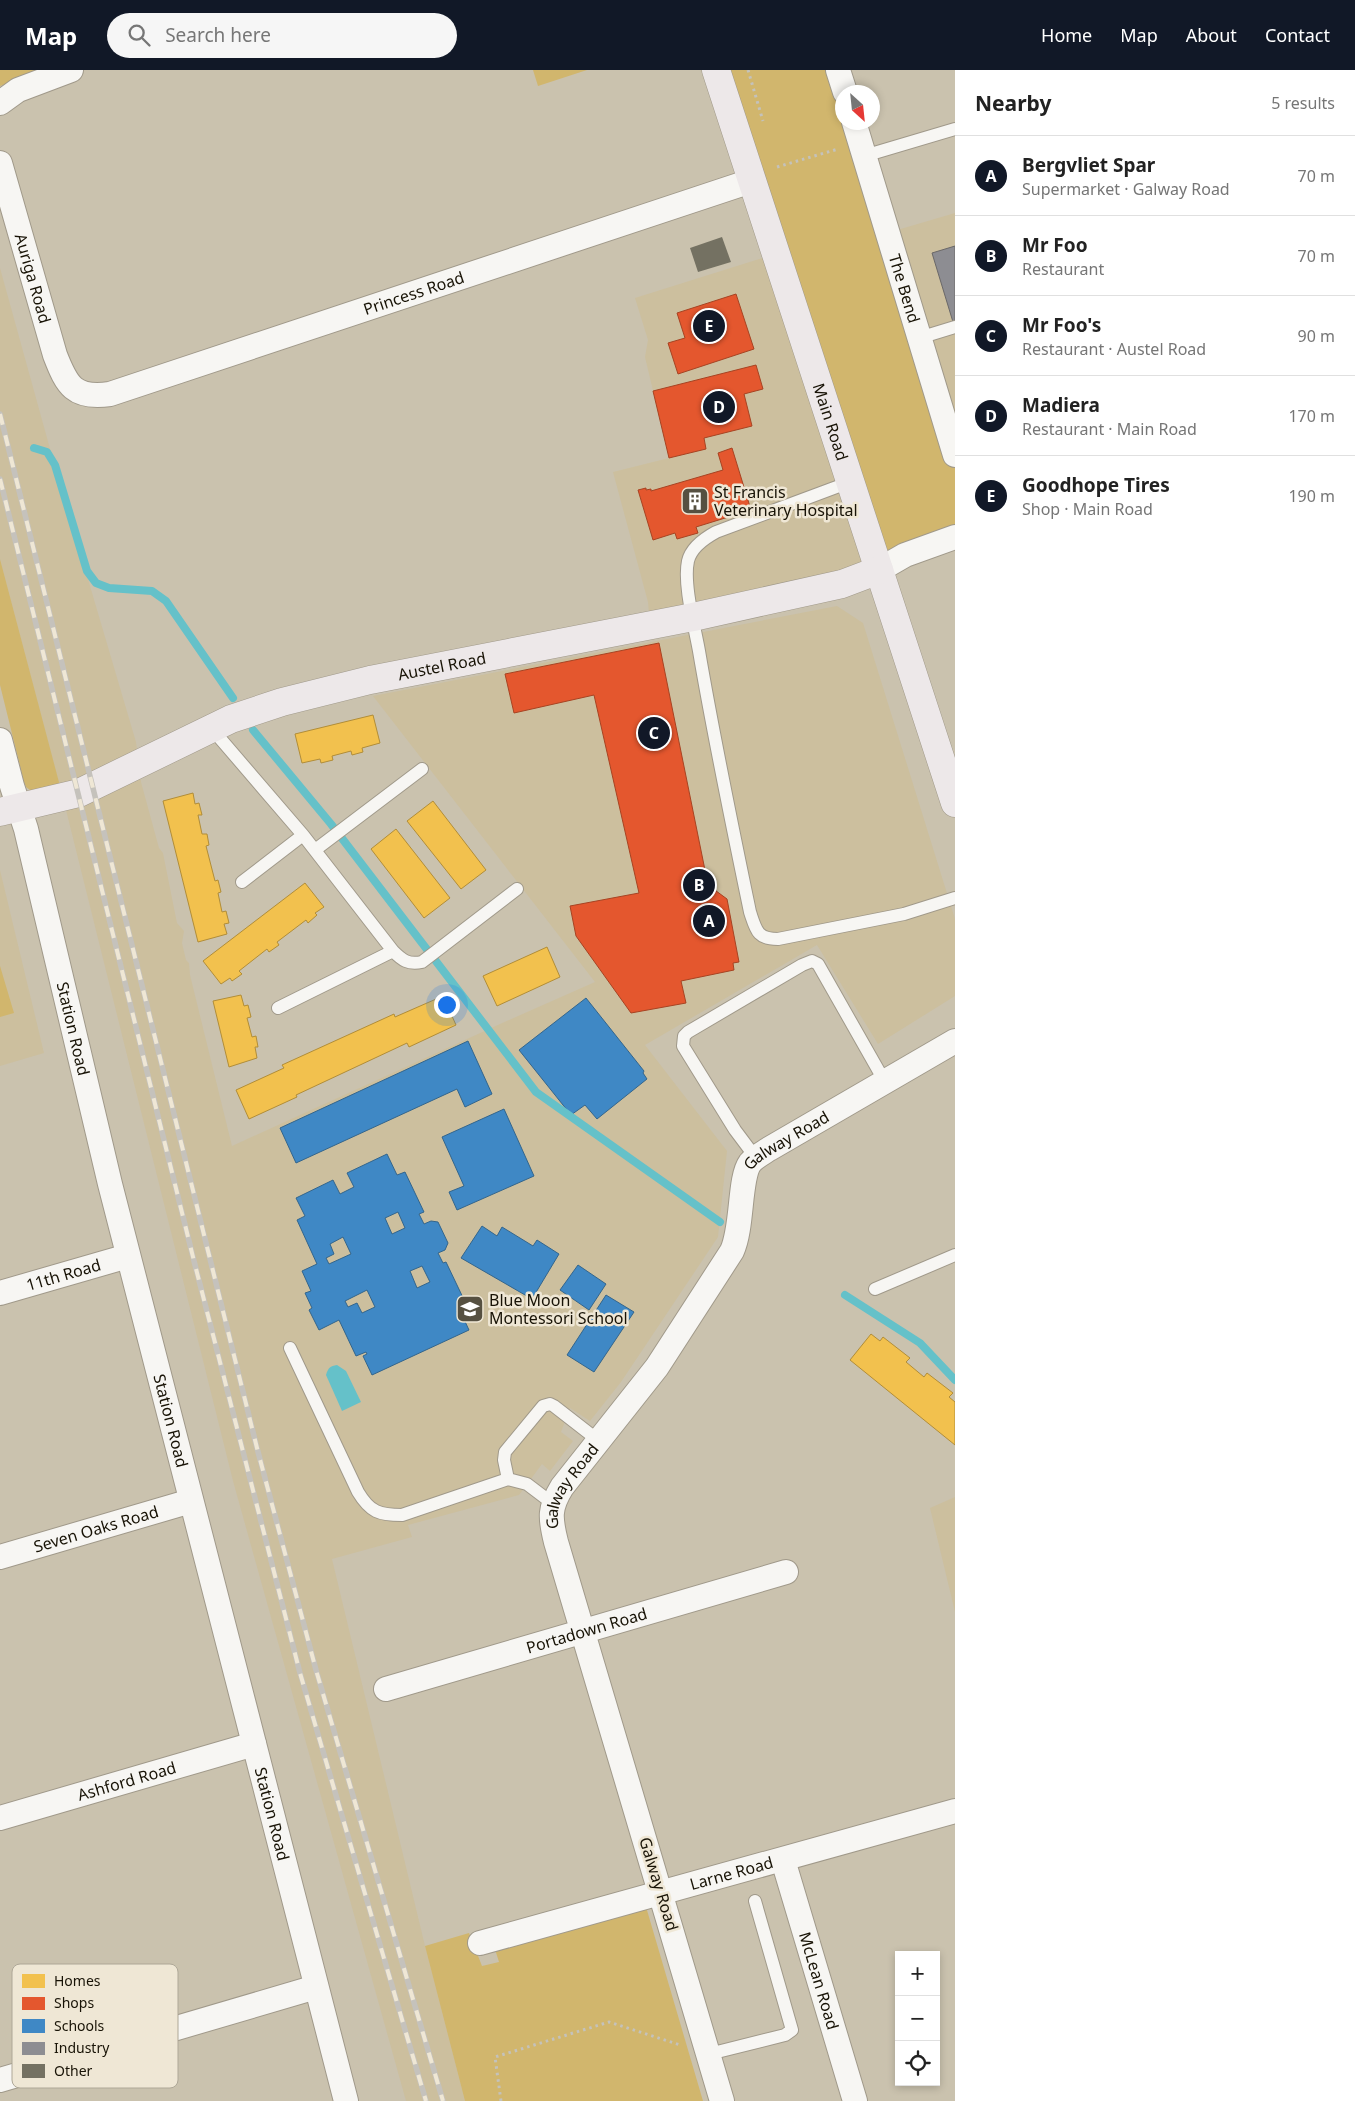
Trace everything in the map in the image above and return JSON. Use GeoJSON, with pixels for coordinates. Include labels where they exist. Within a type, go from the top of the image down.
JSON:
{"type":"FeatureCollection","features":[{"type":"Feature","properties":{"kind":"street"},"geometry":{"type":"LineString","coordinates":[[0,103],[18,90],[71,70]]}},
{"type":"Feature","properties":{"kind":"street","name":"Main Road"},"geometry":{"type":"LineString","coordinates":[[716,70],[955,803]]}},
{"type":"Feature","properties":{"kind":"street"},"geometry":{"type":"LineString","coordinates":[[838,70],[843,85]]}},
{"type":"Feature","properties":{"kind":"street","name":"The Bend"},"geometry":{"type":"LineString","coordinates":[[859,140],[955,455]]}},
{"type":"Feature","properties":{"kind":"street","name":"Auriga Road"},"geometry":{"type":"LineString","coordinates":[[0,162],[55,355],[64,378],[76,390]]}},
{"type":"Feature","properties":{"kind":"street","name":"Princess Road"},"geometry":{"type":"LineString","coordinates":[[76,390],[93,396],[110,394],[751,181]]}},
{"type":"Feature","properties":{"kind":"street"},"geometry":{"type":"LineString","coordinates":[[879,570],[905,555],[955,537]]}},
{"type":"Feature","properties":{"kind":"street","name":"Austel Road"},"geometry":{"type":"LineString","coordinates":[[10,810],[79,793],[232,720],[360,682],[693,617],[842,584],[879,570]]}},
{"type":"Feature","properties":{"kind":"street","name":"Station Road"},"geometry":{"type":"LineString","coordinates":[[0,740],[10,810],[28,840],[128,1256],[346,2101]]}},
{"type":"Feature","properties":{"kind":"street","name":"Galway Road"},"geometry":{"type":"LineString","coordinates":[[722,2101],[551,1521],[552,1503],[562,1487],[657,1366],[732,1251],[738,1236],[747,1170],[756,1158],[955,1041]]}},
{"type":"Feature","properties":{"kind":"street","name":"11th Road"},"geometry":{"type":"LineString","coordinates":[[0,1293],[128,1256]]}},
{"type":"Feature","properties":{"kind":"street","name":"Seven Oaks Road"},"geometry":{"type":"LineString","coordinates":[[0,1556],[191,1501]]}},
{"type":"Feature","properties":{"kind":"street","name":"Portadown Road"},"geometry":{"type":"LineString","coordinates":[[386,1689],[786,1572]]}},
{"type":"Feature","properties":{"kind":"street","name":"Ashford Road"},"geometry":{"type":"LineString","coordinates":[[0,1818],[254,1744]]}},
{"type":"Feature","properties":{"kind":"street","name":"Larne Road"},"geometry":{"type":"LineString","coordinates":[[480,1943],[955,1811]]}},
{"type":"Feature","properties":{"kind":"street","name":"McLean Road"},"geometry":{"type":"LineString","coordinates":[[783,1860],[854,2101]]}},
{"type":"Feature","properties":{"kind":"street"},"geometry":{"type":"LineString","coordinates":[[178,2027],[316,1986]]}},
{"type":"Feature","properties":{"kind":"street"},"geometry":{"type":"LineString","coordinates":[[0,2080],[12,2076]]}},
{"type":"Feature","properties":{"kind":"lane"},"geometry":{"type":"LineString","coordinates":[[859,140],[887,150],[955,129]]}},
{"type":"Feature","properties":{"kind":"lane"},"geometry":{"type":"LineString","coordinates":[[919,338],[955,327]]}},
{"type":"Feature","properties":{"kind":"lane"},"geometry":{"type":"LineString","coordinates":[[850,482],[730,525],[706,538],[692,552],[688,560],[688,580],[693,617],[714,738],[750,912],[759,934],[767,939],[778,939],[904,914],[955,898]]}},
{"type":"Feature","properties":{"kind":"lane"},"geometry":{"type":"LineString","coordinates":[[232,720],[303,835],[402,960],[422,962],[517,889]]}},
{"type":"Feature","properties":{"kind":"lane"},"geometry":{"type":"LineString","coordinates":[[315,850],[422,769]]}},
{"type":"Feature","properties":{"kind":"lane"},"geometry":{"type":"LineString","coordinates":[[242,882],[303,835]]}},
{"type":"Feature","properties":{"kind":"lane"},"geometry":{"type":"LineString","coordinates":[[278,1008],[393,951]]}},
{"type":"Feature","properties":{"kind":"lane"},"geometry":{"type":"LineString","coordinates":[[756,1158],[735,1130],[682,1046],[684,1036],[696,1027],[812,961],[818,964],[885,1082]]}},
{"type":"Feature","properties":{"kind":"lane"},"geometry":{"type":"LineString","coordinates":[[875,1289],[955,1255]]}},
{"type":"Feature","properties":{"kind":"lane"},"geometry":{"type":"LineString","coordinates":[[290,1348],[358,1492],[365,1504],[374,1511],[387,1515],[402,1515],[508,1478],[527,1484],[552,1503]]}},
{"type":"Feature","properties":{"kind":"lane"},"geometry":{"type":"LineString","coordinates":[[508,1478],[504,1460],[506,1452],[543,1406],[550,1404],[554,1406],[599,1441]]}},
{"type":"Feature","properties":{"kind":"lane"},"geometry":{"type":"LineString","coordinates":[[709,2054],[786,2035],[792,2030],[755,1901]]}},
{"type":"Feature","properties":{"kind":"path"},"geometry":{"type":"LineString","coordinates":[[777,167],[859,140]]}},
{"type":"Feature","properties":{"kind":"path"},"geometry":{"type":"LineString","coordinates":[[501,2101],[495,2057],[609,2022],[709,2054]]}},
{"type":"Feature","properties":{"kind":"shaded area"},"geometry":{"type":"Polygon","coordinates":[[[0,70],[47,70],[0,86],[0,70]]]}},
{"type":"Feature","properties":{"kind":"shaded area"},"geometry":{"type":"Polygon","coordinates":[[[533,70],[587,70],[538,86],[533,70]]]}},
{"type":"Feature","properties":{"kind":"shaded area"},"geometry":{"type":"Polygon","coordinates":[[[720,70],[838,70],[841,85],[835,85],[835,130],[856,130],[955,455],[955,537],[879,570],[720,70]]]}},
{"type":"Feature","properties":{"kind":"shaded area"},"geometry":{"type":"Polygon","coordinates":[[[955,213],[955,455],[887,233],[955,213]]]}},
{"type":"Feature","properties":{"kind":"shaded area"},"geometry":{"type":"Polygon","coordinates":[[[775,254],[879,570],[650,625],[648,602],[613,472],[669,458],[645,357],[648,340],[635,298],[775,254]]]}},
{"type":"Feature","properties":{"kind":"shaded area"},"geometry":{"type":"Polygon","coordinates":[[[0,268],[57,474],[136,742],[141,782],[159,848],[163,853],[177,923],[184,931],[182,943],[186,960],[189,963],[190,975],[232,1146],[595,982],[373,696],[837,606],[863,623],[955,919],[955,996],[878,1044],[817,945],[645,1045],[727,1151],[718,1237],[621,1382],[590,1421],[570,1408],[561,1432],[573,1441],[550,1471],[542,1464],[519,1495],[408,1525],[412,1537],[332,1559],[425,1946],[465,2101],[406,2101],[233,1481],[67,814],[0,559],[0,268]]]}},
{"type":"Feature","properties":{"kind":"shaded area"},"geometry":{"type":"Polygon","coordinates":[[[0,559],[60,786],[34,793],[26,787],[24,782],[0,685],[0,559]]]}},
{"type":"Feature","properties":{"kind":"shaded area"},"geometry":{"type":"Polygon","coordinates":[[[0,870],[44,1053],[0,1066],[0,870]]]}},
{"type":"Feature","properties":{"kind":"shaded area"},"geometry":{"type":"Polygon","coordinates":[[[0,966],[14,1013],[0,1017],[0,966]]]}},
{"type":"Feature","properties":{"kind":"shaded area"},"geometry":{"type":"Polygon","coordinates":[[[955,1497],[955,1612],[930,1508],[955,1497]]]}},
{"type":"Feature","properties":{"kind":"shaded area"},"geometry":{"type":"Polygon","coordinates":[[[644,1900],[703,2101],[465,2101],[425,1946],[469,1933],[482,1966],[499,1962],[494,1946],[644,1900]]]}},
{"type":"Feature","properties":{"kind":"water"},"geometry":{"type":"Polygon","coordinates":[[[337,1365],[346,1371],[361,1402],[342,1411],[326,1375],[330,1368],[337,1365]]]}},
{"type":"Feature","properties":{"kind":"building: Homes"},"geometry":{"type":"Polygon","coordinates":[[[373,715],[380,743],[362,748],[363,752],[352,755],[351,751],[332,756],[333,760],[321,763],[320,759],[302,763],[295,734],[373,715]]]}},
{"type":"Feature","properties":{"kind":"building: Homes"},"geometry":{"type":"Polygon","coordinates":[[[193,793],[195,804],[199,803],[202,815],[198,815],[202,834],[207,834],[209,845],[206,846],[215,881],[218,880],[221,892],[218,893],[222,912],[226,911],[229,923],[224,924],[227,934],[198,942],[163,801],[193,793]]]}},
{"type":"Feature","properties":{"kind":"building: Homes"},"geometry":{"type":"Polygon","coordinates":[[[433,801],[486,870],[461,889],[407,821],[433,801]]]}},
{"type":"Feature","properties":{"kind":"building: Homes"},"geometry":{"type":"Polygon","coordinates":[[[396,829],[450,898],[424,918],[371,849],[396,829]]]}},
{"type":"Feature","properties":{"kind":"building: Homes"},"geometry":{"type":"Polygon","coordinates":[[[305,883],[324,907],[315,913],[317,915],[308,923],[306,920],[277,942],[279,945],[269,952],[267,949],[239,971],[242,974],[232,981],[230,978],[221,984],[203,961],[305,883]]]}},
{"type":"Feature","properties":{"kind":"building: Homes"},"geometry":{"type":"Polygon","coordinates":[[[547,947],[560,977],[497,1006],[483,976],[547,947]]]}},
{"type":"Feature","properties":{"kind":"building: Homes"},"geometry":{"type":"Polygon","coordinates":[[[241,995],[244,1006],[248,1005],[251,1017],[247,1018],[252,1037],[256,1036],[257,1058],[229,1067],[213,1001],[241,995]]]}},
{"type":"Feature","properties":{"kind":"building: Homes"},"geometry":{"type":"Polygon","coordinates":[[[443,996],[456,1025],[409,1047],[407,1043],[249,1119],[236,1090],[284,1068],[282,1065],[394,1014],[395,1017],[443,996]]]}},
{"type":"Feature","properties":{"kind":"building: Homes"},"geometry":{"type":"Polygon","coordinates":[[[871,1334],[880,1341],[883,1337],[910,1358],[906,1362],[924,1377],[927,1373],[953,1393],[949,1397],[955,1402],[955,1445],[850,1360],[871,1334]]]}},
{"type":"Feature","properties":{"kind":"building: Shops"},"geometry":{"type":"Polygon","coordinates":[[[736,294],[754,349],[678,374],[668,343],[685,338],[677,313],[736,294]]]}},
{"type":"Feature","properties":{"kind":"building: Shops"},"geometry":{"type":"Polygon","coordinates":[[[756,365],[763,389],[744,394],[752,426],[704,438],[706,449],[669,458],[653,391],[756,365]]]}},
{"type":"Feature","properties":{"kind":"building: Shops","name":"St Francis Veterinary Hospital"},"geometry":{"type":"Polygon","coordinates":[[[732,448],[751,510],[696,527],[698,533],[677,539],[675,533],[653,540],[638,490],[646,488],[646,490],[651,489],[651,491],[723,470],[718,453],[732,448]]]}},
{"type":"Feature","properties":{"kind":"building: Shops"},"geometry":{"type":"Polygon","coordinates":[[[659,643],[708,885],[727,899],[739,962],[733,963],[734,970],[681,981],[686,1003],[631,1013],[576,936],[570,906],[639,893],[594,695],[514,713],[505,674],[659,643]]]}},
{"type":"Feature","properties":{"kind":"building: Schools"},"geometry":{"type":"Polygon","coordinates":[[[586,998],[644,1071],[643,1073],[647,1079],[597,1119],[585,1105],[571,1115],[519,1050],[586,998]]]}},
{"type":"Feature","properties":{"kind":"building: Schools"},"geometry":{"type":"Polygon","coordinates":[[[468,1041],[492,1094],[465,1107],[457,1089],[296,1163],[280,1128],[468,1041]]]}},
{"type":"Feature","properties":{"kind":"building: Schools"},"geometry":{"type":"Polygon","coordinates":[[[504,1109],[534,1176],[457,1210],[449,1192],[464,1186],[442,1137],[504,1109]]]}},
{"type":"Feature","properties":{"kind":"building: Schools"},"geometry":{"type":"Polygon","coordinates":[[[387,1154],[397,1175],[405,1172],[424,1212],[419,1214],[424,1224],[431,1221],[438,1222],[448,1243],[445,1250],[438,1253],[443,1263],[446,1262],[467,1306],[457,1311],[458,1314],[461,1313],[469,1330],[372,1375],[363,1356],[367,1354],[366,1352],[356,1356],[339,1320],[319,1330],[309,1310],[312,1308],[305,1293],[311,1291],[302,1271],[317,1264],[297,1220],[305,1216],[296,1198],[333,1180],[340,1194],[354,1187],[347,1173],[387,1154]],[[398,1212],[385,1218],[392,1234],[405,1228],[398,1212]],[[343,1237],[330,1244],[334,1254],[326,1258],[329,1264],[351,1254],[343,1237]],[[422,1266],[410,1271],[417,1288],[430,1282],[422,1266]],[[367,1290],[345,1301],[348,1307],[357,1303],[362,1313],[375,1307],[367,1290]]]}},
{"type":"Feature","properties":{"kind":"building: Schools"},"geometry":{"type":"Polygon","coordinates":[[[482,1226],[497,1236],[502,1227],[533,1246],[537,1240],[559,1254],[532,1299],[461,1258],[482,1226]]]}},
{"type":"Feature","properties":{"kind":"building: Schools"},"geometry":{"type":"Polygon","coordinates":[[[578,1265],[606,1284],[589,1310],[560,1290],[578,1265]]]}},
{"type":"Feature","properties":{"kind":"building: Schools"},"geometry":{"type":"Polygon","coordinates":[[[606,1295],[634,1312],[594,1372],[567,1355],[606,1295]]]}},
{"type":"Feature","properties":{"kind":"building: Industry"},"geometry":{"type":"Polygon","coordinates":[[[955,246],[955,321],[953,322],[932,253],[955,246]]]}},
{"type":"Feature","properties":{"kind":"building: Other"},"geometry":{"type":"Polygon","coordinates":[[[722,237],[731,262],[698,272],[690,248],[722,237]]]}},
{"type":"Feature","properties":{"kind":"waterway"},"geometry":{"type":"LineString","coordinates":[[34,448],[47,452],[55,465],[87,571],[96,583],[109,588],[152,591],[166,601],[233,698]]}},
{"type":"Feature","properties":{"kind":"waterway"},"geometry":{"type":"LineString","coordinates":[[253,730],[331,824],[536,1092],[720,1222]]}},
{"type":"Feature","properties":{"kind":"waterway"},"geometry":{"type":"LineString","coordinates":[[845,1295],[920,1343],[955,1380]]}},
{"type":"Feature","properties":{"kind":"railway"},"geometry":{"type":"LineString","coordinates":[[0,414],[257,1448],[316,1670],[443,2101]]}},
{"type":"Feature","properties":{"kind":"railway"},"geometry":{"type":"LineString","coordinates":[[0,479],[194,1261],[300,1673],[426,2101]]}},
{"type":"Feature","properties":{"kind":"place","name":"Goodhope Tires"},"geometry":{"type":"Point","coordinates":[709,326]}},
{"type":"Feature","properties":{"kind":"place","name":"Madiera"},"geometry":{"type":"Point","coordinates":[719,407]}},
{"type":"Feature","properties":{"kind":"place","name":"St Francis Veterinary Hospital"},"geometry":{"type":"Point","coordinates":[695,501]}},
{"type":"Feature","properties":{"kind":"place","name":"Mr Foo's"},"geometry":{"type":"Point","coordinates":[654,733]}},
{"type":"Feature","properties":{"kind":"place","name":"Mr Foo"},"geometry":{"type":"Point","coordinates":[699,885]}},
{"type":"Feature","properties":{"kind":"place","name":"Bergvliet Spar"},"geometry":{"type":"Point","coordinates":[709,921]}},
{"type":"Feature","properties":{"kind":"place","name":"Blue Moon Montessori School"},"geometry":{"type":"Point","coordinates":[470,1309]}}]}
